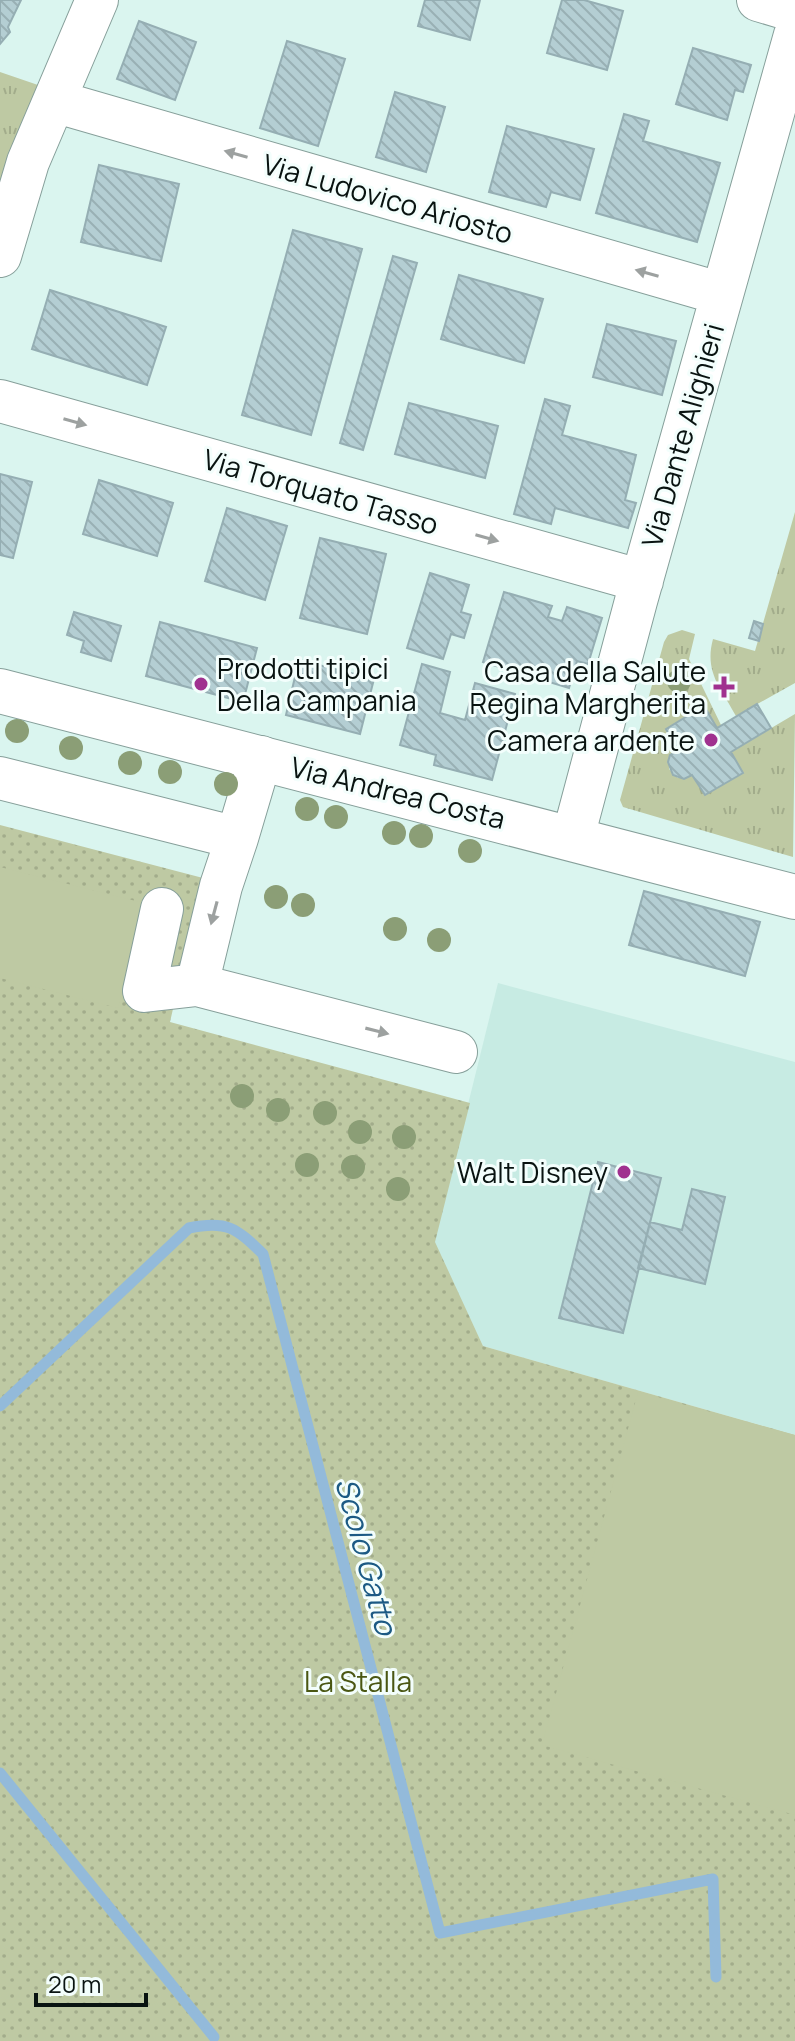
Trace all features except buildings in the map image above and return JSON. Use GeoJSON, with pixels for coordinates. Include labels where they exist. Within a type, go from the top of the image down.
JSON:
{"type":"FeatureCollection","features":[{"type":"Feature","properties":{"kind":"main road","name":"Via Andrea Costa"},"geometry":{"type":"LineString","coordinates":[[0,691],[795,897]]}},
{"type":"Feature","properties":{"kind":"street"},"geometry":{"type":"LineString","coordinates":[[0,256],[28,162],[97,0]]}},
{"type":"Feature","properties":{"kind":"street"},"geometry":{"type":"LineString","coordinates":[[758,0],[795,11]]}},
{"type":"Feature","properties":{"kind":"street","name":"Via Dante Alighieri"},"geometry":{"type":"LineString","coordinates":[[573,837],[722,294],[792,55]]}},
{"type":"Feature","properties":{"kind":"street","name":"Via Ludovico Ariosto"},"geometry":{"type":"LineString","coordinates":[[54,101],[722,294]]}},
{"type":"Feature","properties":{"kind":"street","name":"Via Torquato Tasso"},"geometry":{"type":"LineString","coordinates":[[0,401],[642,581]]}},
{"type":"Feature","properties":{"kind":"street"},"geometry":{"type":"LineString","coordinates":[[197,985],[221,886],[261,757]]}},
{"type":"Feature","properties":{"kind":"street"},"geometry":{"type":"LineString","coordinates":[[0,778],[237,838]]}},
{"type":"Feature","properties":{"kind":"street"},"geometry":{"type":"LineString","coordinates":[[162,909],[144,991],[197,985],[456,1052]]}},
{"type":"Feature","properties":{"kind":"shaded area","name":"Walt Disney"},"geometry":{"type":"Polygon","coordinates":[[[498,983],[795,1062],[795,1435],[483,1346],[434,1242],[498,983]]]}},
{"type":"Feature","properties":{"kind":"green space"},"geometry":{"type":"Polygon","coordinates":[[[0,72],[38,85],[0,196],[0,72]]]}},
{"type":"Feature","properties":{"kind":"green space"},"geometry":{"type":"Polygon","coordinates":[[[795,512],[795,683],[736,716],[712,670],[713,639],[755,651],[795,512]]]}},
{"type":"Feature","properties":{"kind":"green space"},"geometry":{"type":"Polygon","coordinates":[[[682,630],[695,634],[689,659],[721,725],[717,728],[704,706],[666,729],[678,751],[670,755],[669,769],[678,778],[692,775],[705,795],[743,773],[731,752],[795,714],[793,857],[623,807],[620,800],[664,642],[668,635],[682,630]]]}},
{"type":"Feature","properties":{"kind":"green space","name":"La Stalla"},"geometry":{"type":"Polygon","coordinates":[[[0,825],[203,878],[170,1022],[470,1103],[435,1242],[483,1346],[795,1435],[795,2041],[0,2041],[0,825]]]}},
{"type":"Feature","properties":{"kind":"green space"},"geometry":{"type":"Polygon","coordinates":[[[0,867],[144,903],[118,1008],[0,978],[0,867]]]}},
{"type":"Feature","properties":{"kind":"green space"},"geometry":{"type":"Polygon","coordinates":[[[638,1392],[795,1435],[795,1815],[542,1745],[638,1392]]]}},
{"type":"Feature","properties":{"kind":"waterway","name":"Scolo Gatto"},"geometry":{"type":"LineString","coordinates":[[0,1406],[189,1228],[213,1225],[238,1232],[263,1254],[440,1933],[713,1879],[716,1977]]}},
{"type":"Feature","properties":{"kind":"waterway"},"geometry":{"type":"LineString","coordinates":[[0,1773],[214,2037]]}},
{"type":"Feature","properties":{"kind":"place","name":"Prodotti tipici Della Campania"},"geometry":{"type":"Point","coordinates":[201,684]}},
{"type":"Feature","properties":{"kind":"place","name":"Casa della Salute Regina Margherita"},"geometry":{"type":"Point","coordinates":[724,687]}},
{"type":"Feature","properties":{"kind":"place","name":"Camera ardente"},"geometry":{"type":"Point","coordinates":[711,740]}},
{"type":"Feature","properties":{"kind":"place","name":"Walt Disney"},"geometry":{"type":"Point","coordinates":[624,1172]}}]}
